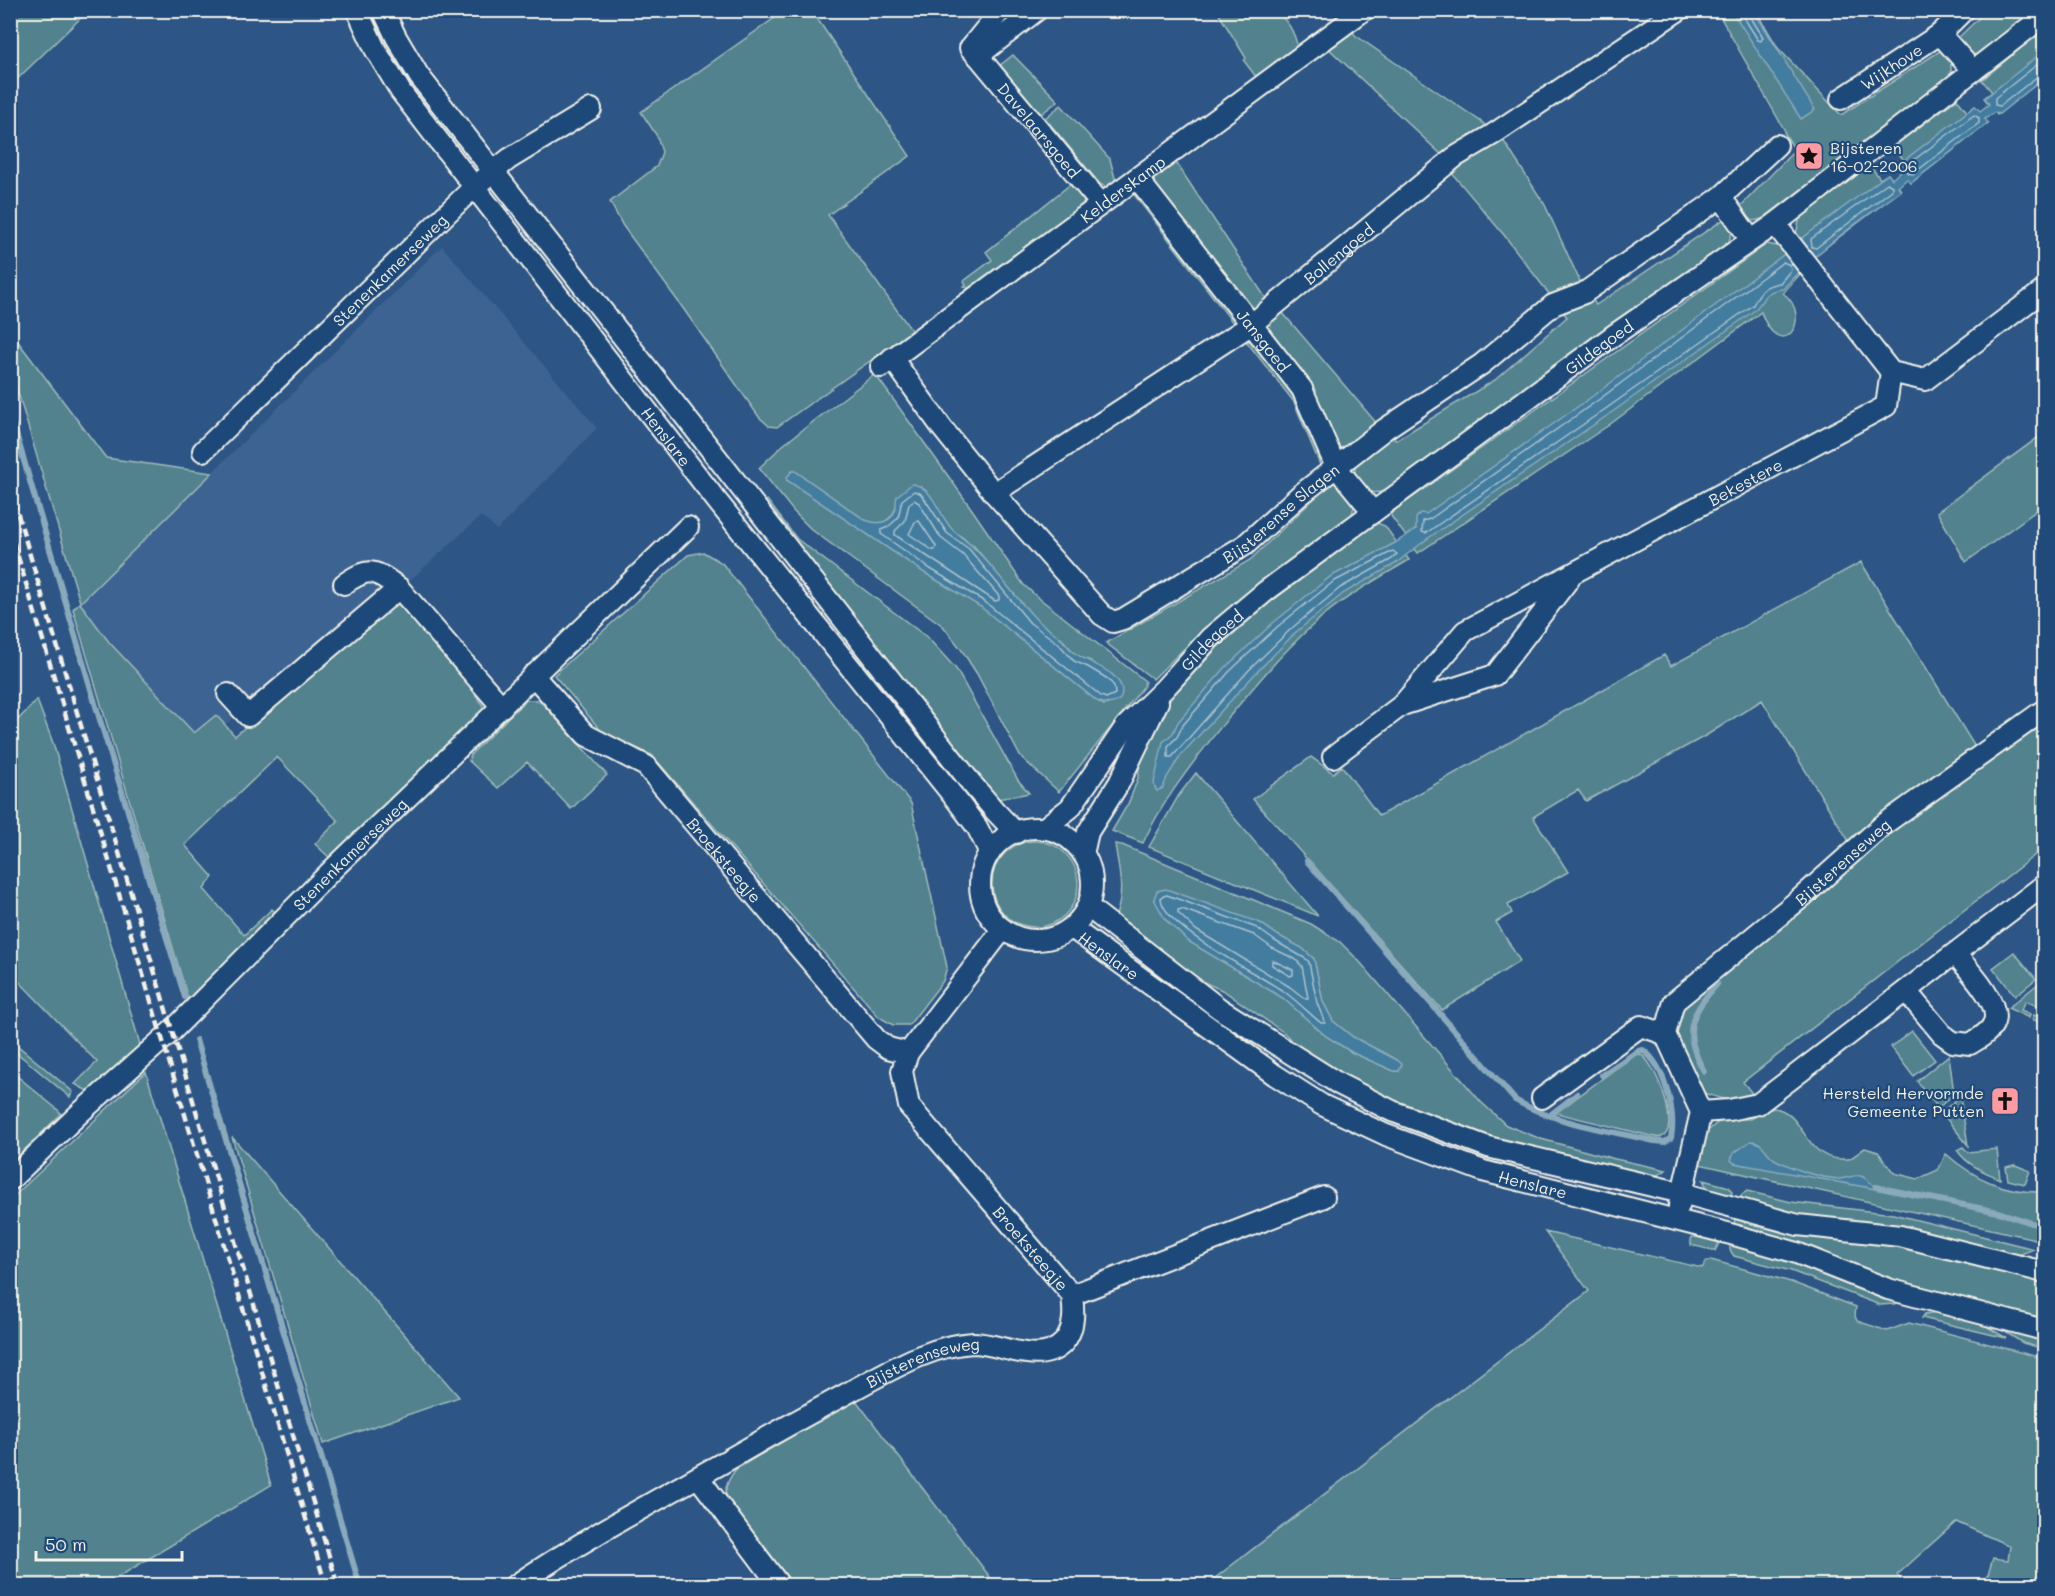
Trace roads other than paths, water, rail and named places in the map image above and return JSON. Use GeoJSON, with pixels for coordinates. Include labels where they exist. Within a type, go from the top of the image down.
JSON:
{"type":"FeatureCollection","features":[{"type":"Feature","properties":{"kind":"street","name":"Henslare"},"geometry":{"type":"LineString","coordinates":[[357,10],[375,49],[402,92],[717,501],[958,802],[977,827],[990,853]]}},
{"type":"Feature","properties":{"kind":"street","name":"Henslare"},"geometry":{"type":"LineString","coordinates":[[383,10],[419,76],[972,784],[1016,833]]}},
{"type":"Feature","properties":{"kind":"street"},"geometry":{"type":"LineString","coordinates":[[1001,10],[970,48],[978,56],[1037,10]]}},
{"type":"Feature","properties":{"kind":"street","name":"Kelderskamp"},"geometry":{"type":"LineString","coordinates":[[887,363],[1364,10]]}},
{"type":"Feature","properties":{"kind":"street","name":"Bollengoed"},"geometry":{"type":"LineString","coordinates":[[994,493],[1252,324],[1455,157],[1492,135],[1679,10]]}},
{"type":"Feature","properties":{"kind":"street","name":"Wijkhove"},"geometry":{"type":"LineString","coordinates":[[1841,99],[1940,34],[1964,10]]}},
{"type":"Feature","properties":{"kind":"street","name":"Gildegoed"},"geometry":{"type":"LineString","coordinates":[[1043,829],[1070,808],[1126,726],[1164,689],[1210,638],[1266,591],[1614,335],[1775,224],[2044,16]]}},
{"type":"Feature","properties":{"kind":"street","name":"Wijkhove"},"geometry":{"type":"LineString","coordinates":[[1940,34],[1973,71]]}},
{"type":"Feature","properties":{"kind":"street","name":"Davelaarsgoed"},"geometry":{"type":"LineString","coordinates":[[978,56],[1101,204]]}},
{"type":"Feature","properties":{"kind":"street","name":"Stenenkamerseweg"},"geometry":{"type":"LineString","coordinates":[[203,451],[474,187],[509,159],[591,109]]}},
{"type":"Feature","properties":{"kind":"street","name":"Bijsterense Slagen"},"geometry":{"type":"LineString","coordinates":[[887,363],[994,493],[1102,615],[1113,622],[1123,619],[1245,545],[1300,495],[1385,429],[1482,363],[1553,305],[1584,293],[1721,197],[1777,145]]}},
{"type":"Feature","properties":{"kind":"street","name":"Jansgoed"},"geometry":{"type":"LineString","coordinates":[[1137,178],[1302,389],[1336,467],[1373,512]]}},
{"type":"Feature","properties":{"kind":"street"},"geometry":{"type":"LineString","coordinates":[[1721,197],[1751,240]]}},
{"type":"Feature","properties":{"kind":"street"},"geometry":{"type":"LineString","coordinates":[[1775,224],[1891,372],[1925,380],[2044,290]]}},
{"type":"Feature","properties":{"kind":"street","name":"Bekestere"},"geometry":{"type":"LineString","coordinates":[[1333,757],[1402,705],[1465,631],[1886,406],[1891,372]]}},
{"type":"Feature","properties":{"kind":"street","name":"Stenenkamerseweg"},"geometry":{"type":"LineString","coordinates":[[10,1180],[81,1112],[172,1031],[335,867],[688,527]]}},
{"type":"Feature","properties":{"kind":"street"},"geometry":{"type":"LineString","coordinates":[[344,584],[360,573],[379,574],[399,588],[502,707]]}},
{"type":"Feature","properties":{"kind":"street","name":"Bekestere"},"geometry":{"type":"LineString","coordinates":[[1402,705],[1496,675],[1574,573]]}},
{"type":"Feature","properties":{"kind":"street"},"geometry":{"type":"LineString","coordinates":[[228,694],[248,716],[399,588]]}},
{"type":"Feature","properties":{"kind":"street","name":"Broeksteegje"},"geometry":{"type":"LineString","coordinates":[[534,675],[586,735],[646,766],[876,1039],[888,1048],[908,1053]]}},
{"type":"Feature","properties":{"kind":"street","name":"Gildegoed"},"geometry":{"type":"LineString","coordinates":[[1083,854],[1088,832],[1119,783],[1164,689]]}},
{"type":"Feature","properties":{"kind":"street","name":"Bijsterenseweg"},"geometry":{"type":"LineString","coordinates":[[1665,1034],[1674,1002],[1802,897],[1883,825],[2044,710]]}},
{"type":"Feature","properties":{"kind":"street"},"geometry":{"type":"LineString","coordinates":[[1043,829],[1068,838],[1083,854],[1089,864],[1093,885],[1088,907],[1072,928],[1059,936],[1045,940],[1030,940],[1016,937],[1003,929],[988,914],[981,894],[982,873],[990,853],[997,845],[1024,830],[1043,829]]}},
{"type":"Feature","properties":{"kind":"street"},"geometry":{"type":"LineString","coordinates":[[1701,1112],[1729,1110],[1758,1104],[2044,885]]}},
{"type":"Feature","properties":{"kind":"street","name":"Henslare"},"geometry":{"type":"LineString","coordinates":[[1088,907],[1220,1009],[1328,1078],[1392,1111],[1488,1147],[1682,1193],[1798,1225],[1900,1236],[2044,1272]]}},
{"type":"Feature","properties":{"kind":"street","name":"Henslare"},"geometry":{"type":"LineString","coordinates":[[1072,928],[1214,1033],[1322,1105],[1386,1135],[1483,1171],[1727,1233],[1794,1252],[1888,1289],[2044,1330]]}},
{"type":"Feature","properties":{"kind":"street","name":"Broeksteegje"},"geometry":{"type":"LineString","coordinates":[[1003,929],[908,1053],[902,1071],[909,1106],[1072,1295]]}},
{"type":"Feature","properties":{"kind":"street"},"geometry":{"type":"LineString","coordinates":[[1906,991],[1942,1034],[1953,1042],[1970,1044],[1982,1036],[1994,1023],[1995,1012],[1989,998],[1955,954]]}},
{"type":"Feature","properties":{"kind":"street"},"geometry":{"type":"LineString","coordinates":[[1542,1098],[1641,1026],[1665,1034],[1701,1112],[1675,1221]]}},
{"type":"Feature","properties":{"kind":"street"},"geometry":{"type":"LineString","coordinates":[[1072,1295],[1324,1197]]}},
{"type":"Feature","properties":{"kind":"street","name":"Bijsterenseweg"},"geometry":{"type":"LineString","coordinates":[[514,1586],[596,1535],[892,1369],[942,1348],[980,1344],[1038,1353],[1058,1348],[1066,1340],[1072,1328],[1072,1295]]}},
{"type":"Feature","properties":{"kind":"street"},"geometry":{"type":"LineString","coordinates":[[698,1477],[780,1586]]}},
{"type":"Feature","properties":{"kind":"water"},"geometry":{"type":"Polygon","coordinates":[[[1732,11],[1754,11],[1815,110],[1801,119],[1732,11]]]}},
{"type":"Feature","properties":{"kind":"water"},"geometry":{"type":"Polygon","coordinates":[[[2044,51],[2044,78],[1999,114],[1995,112],[1985,119],[1988,123],[1911,183],[1907,179],[1898,187],[1901,191],[1824,249],[1783,289],[1770,292],[1751,313],[1608,415],[1427,539],[1395,564],[1344,593],[1296,632],[1182,754],[1167,777],[1163,788],[1157,791],[1154,783],[1163,742],[1173,733],[1178,722],[1225,668],[1273,623],[1330,577],[1395,543],[1416,529],[1416,518],[1420,513],[1426,514],[1597,393],[1786,253],[1806,248],[1800,240],[1888,174],[1892,179],[1901,171],[1897,166],[1975,106],[1980,111],[1989,104],[1985,98],[2044,51]]]}},
{"type":"Feature","properties":{"kind":"water"},"geometry":{"type":"Polygon","coordinates":[[[792,471],[865,520],[873,522],[889,519],[895,511],[897,496],[912,484],[920,486],[927,491],[951,528],[988,563],[1036,619],[1060,637],[1077,655],[1116,678],[1122,692],[1119,699],[1109,703],[1097,701],[981,607],[925,573],[787,480],[792,471]]]}},
{"type":"Feature","properties":{"kind":"water"},"geometry":{"type":"Polygon","coordinates":[[[1166,889],[1260,923],[1302,948],[1314,959],[1323,1002],[1333,1021],[1353,1037],[1397,1060],[1402,1064],[1399,1071],[1394,1071],[1353,1053],[1326,1036],[1283,998],[1188,941],[1165,919],[1154,899],[1157,891],[1166,889]]]}},
{"type":"Feature","properties":{"kind":"water"},"geometry":{"type":"Polygon","coordinates":[[[1751,1141],[1759,1143],[1776,1160],[1799,1170],[1838,1179],[1861,1176],[1876,1186],[1876,1189],[1734,1163],[1731,1160],[1734,1153],[1751,1141]]]}},
{"type":"Feature","properties":{"kind":"waterway"},"geometry":{"type":"LineString","coordinates":[[10,413],[100,720],[185,997]]}},
{"type":"Feature","properties":{"kind":"waterway"},"geometry":{"type":"LineString","coordinates":[[1307,861],[1515,1100],[1565,1121],[1654,1141],[1665,1142],[1671,1138],[1672,1116],[1667,1090],[1651,1057],[1643,1050],[1638,1051],[1602,1075]]}},
{"type":"Feature","properties":{"kind":"waterway"},"geometry":{"type":"LineString","coordinates":[[1704,1071],[1693,1046],[1692,1025],[1700,1006],[1717,984]]}},
{"type":"Feature","properties":{"kind":"waterway"},"geometry":{"type":"LineString","coordinates":[[196,1040],[360,1586]]}},
{"type":"Feature","properties":{"kind":"waterway"},"geometry":{"type":"LineString","coordinates":[[1550,1115],[1577,1094]]}},
{"type":"Feature","properties":{"kind":"waterway"},"geometry":{"type":"LineString","coordinates":[[1876,1187],[1998,1212],[2044,1227]]}},
{"type":"Feature","properties":{"kind":"railway"},"geometry":{"type":"LineString","coordinates":[[10,488],[338,1586]]}},
{"type":"Feature","properties":{"kind":"railway"},"geometry":{"type":"LineString","coordinates":[[10,530],[326,1586]]}},
{"type":"Feature","properties":{"kind":"place","name":"Bijsteren 16-02-2006"},"geometry":{"type":"Point","coordinates":[1809,156]}},
{"type":"Feature","properties":{"kind":"place","name":"Hersteld Hervormde Gemeente Putten"},"geometry":{"type":"Point","coordinates":[2005,1101]}}]}
